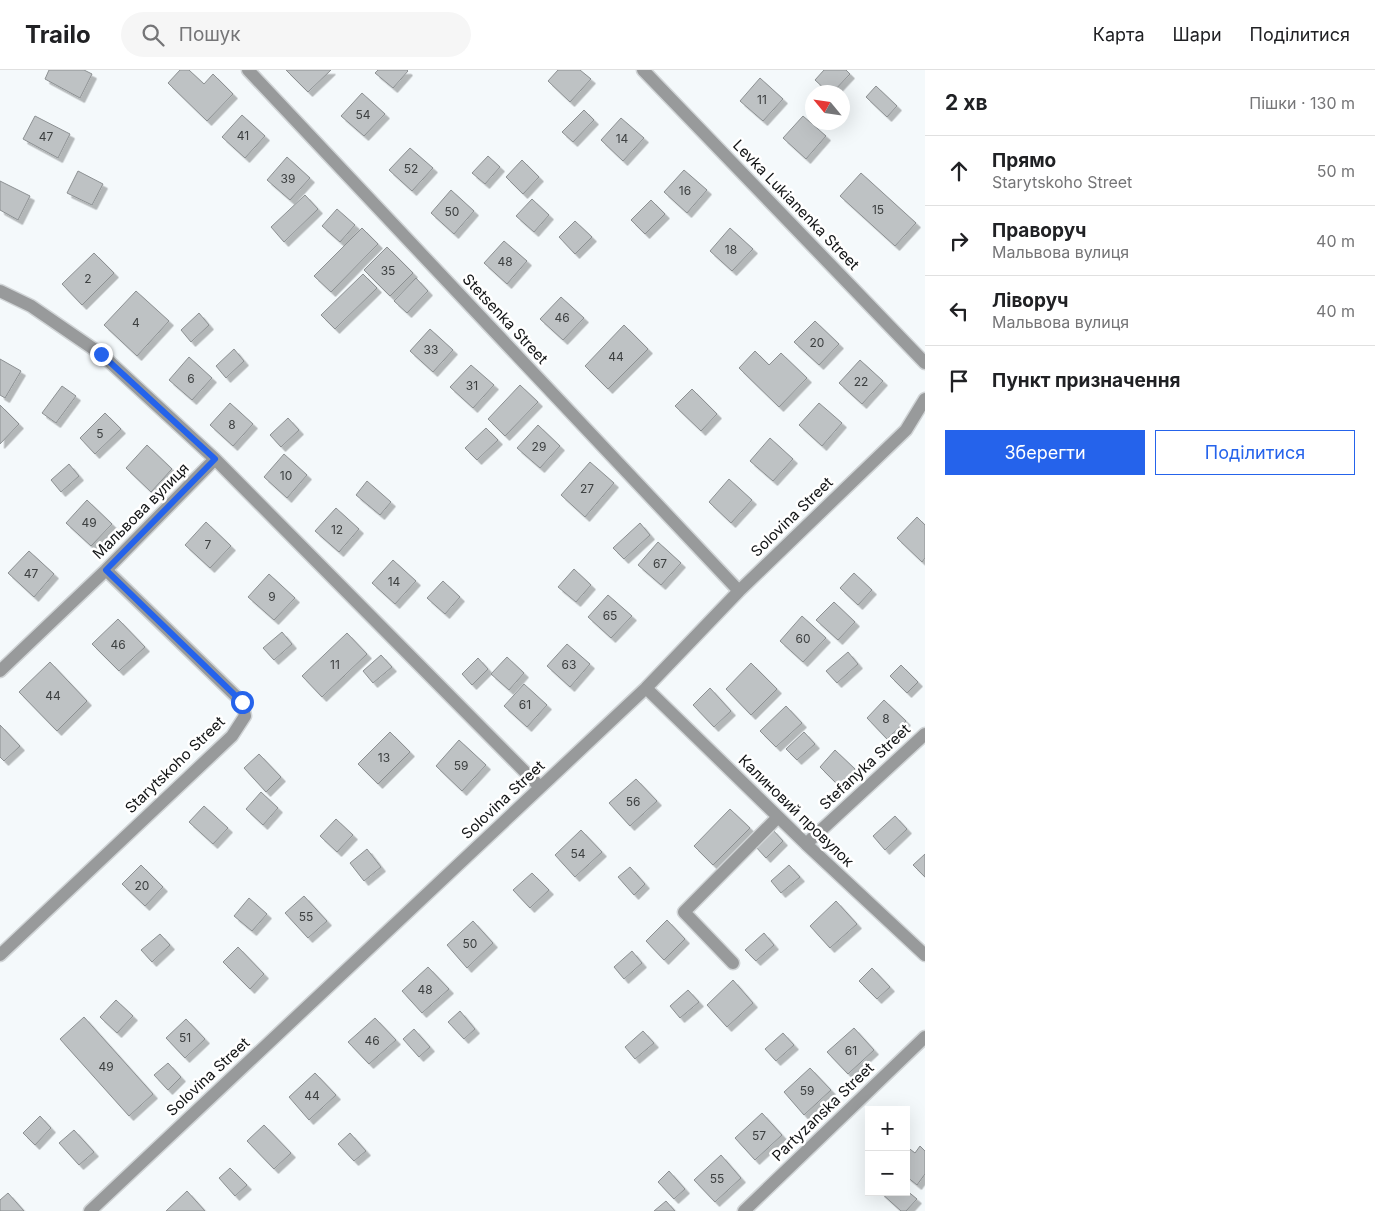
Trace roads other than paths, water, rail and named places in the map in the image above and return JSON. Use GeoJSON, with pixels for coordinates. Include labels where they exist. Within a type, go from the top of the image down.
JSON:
{"type":"FeatureCollection","features":[{"type":"Feature","properties":{"kind":"street","name":"Stetsenka Street"},"geometry":{"type":"LineString","coordinates":[[248,70],[739,591]]}},
{"type":"Feature","properties":{"kind":"street","name":"Levka Lukianenka Street"},"geometry":{"type":"LineString","coordinates":[[644,70],[925,363]]}},
{"type":"Feature","properties":{"kind":"street"},"geometry":{"type":"LineString","coordinates":[[0,291],[31,306],[101,354],[215,459],[540,787]]}},
{"type":"Feature","properties":{"kind":"street","name":"Solovina Street"},"geometry":{"type":"LineString","coordinates":[[90,1211],[646,688],[739,591],[906,430],[925,400]]}},
{"type":"Feature","properties":{"kind":"street","name":"Мальвова вулиця"},"geometry":{"type":"LineString","coordinates":[[0,671],[106,570],[215,459]]}},
{"type":"Feature","properties":{"kind":"street","name":"Starytskoho Street"},"geometry":{"type":"LineString","coordinates":[[0,954],[232,736],[245,716],[242,702],[106,570]]}},
{"type":"Feature","properties":{"kind":"street","name":"Калиновий провулок"},"geometry":{"type":"LineString","coordinates":[[646,688],[806,844],[925,955]]}},
{"type":"Feature","properties":{"kind":"street","name":"Stefanyka Street"},"geometry":{"type":"LineString","coordinates":[[806,844],[925,734]]}},
{"type":"Feature","properties":{"kind":"street"},"geometry":{"type":"LineString","coordinates":[[733,963],[684,912],[778,817]]}},
{"type":"Feature","properties":{"kind":"street","name":"Partyzanska Street"},"geometry":{"type":"LineString","coordinates":[[744,1211],[925,1037]]}}]}
